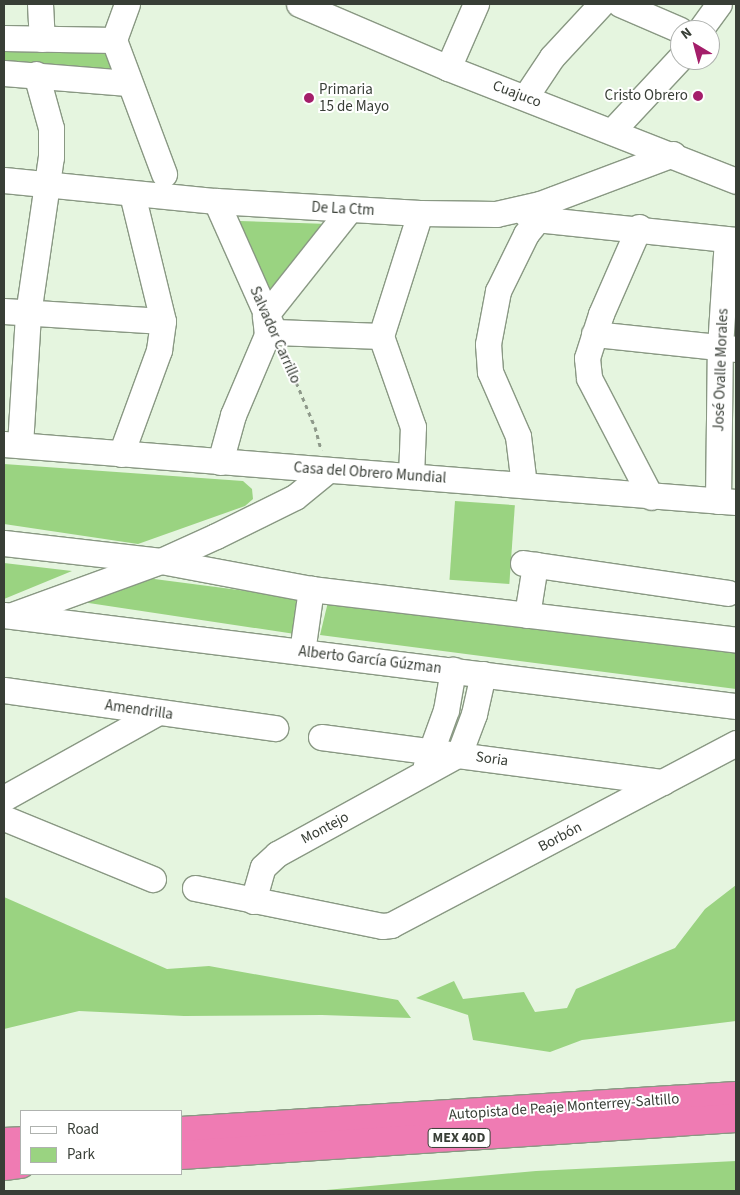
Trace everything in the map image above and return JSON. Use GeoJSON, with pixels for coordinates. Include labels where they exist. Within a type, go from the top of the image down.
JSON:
{"type":"FeatureCollection","features":[{"type":"Feature","properties":{"kind":"highway","name":"Autopista de Peaje Monterrey-Saltillo"},"geometry":{"type":"LineString","coordinates":[[182,1131],[736,1096]]}},
{"type":"Feature","properties":{"kind":"highway","name":"MEX 40D"},"geometry":{"type":"LineString","coordinates":[[182,1155],[736,1118]]}},
{"type":"Feature","properties":{"kind":"highway"},"geometry":{"type":"LineString","coordinates":[[4,1142],[20,1141]]}},
{"type":"Feature","properties":{"kind":"highway"},"geometry":{"type":"LineString","coordinates":[[4,1166],[20,1164]]}},
{"type":"Feature","properties":{"kind":"street"},"geometry":{"type":"LineString","coordinates":[[40,4],[42,40]]}},
{"type":"Feature","properties":{"kind":"street"},"geometry":{"type":"LineString","coordinates":[[127,4],[114,40],[128,83],[164,174]]}},
{"type":"Feature","properties":{"kind":"street","name":"Cuajuco"},"geometry":{"type":"LineString","coordinates":[[299,4],[333,8],[448,68],[526,96],[736,181]]}},
{"type":"Feature","properties":{"kind":"street"},"geometry":{"type":"LineString","coordinates":[[448,68],[476,4]]}},
{"type":"Feature","properties":{"kind":"street"},"geometry":{"type":"LineString","coordinates":[[526,96],[552,57],[601,4]]}},
{"type":"Feature","properties":{"kind":"street"},"geometry":{"type":"LineString","coordinates":[[620,4],[670,26]]}},
{"type":"Feature","properties":{"kind":"street"},"geometry":{"type":"LineString","coordinates":[[707,20],[719,4]]}},
{"type":"Feature","properties":{"kind":"street"},"geometry":{"type":"LineString","coordinates":[[4,38],[114,40]]}},
{"type":"Feature","properties":{"kind":"street"},"geometry":{"type":"LineString","coordinates":[[612,131],[670,69]]}},
{"type":"Feature","properties":{"kind":"street"},"geometry":{"type":"LineString","coordinates":[[4,73],[36,74],[128,83]]}},
{"type":"Feature","properties":{"kind":"street"},"geometry":{"type":"LineString","coordinates":[[12,445],[28,314],[47,186],[51,128],[36,74]]}},
{"type":"Feature","properties":{"kind":"street","name":"De La Ctm"},"geometry":{"type":"LineString","coordinates":[[4,180],[132,194],[349,210],[420,214],[527,215],[555,198],[673,154]]}},
{"type":"Feature","properties":{"kind":"street"},"geometry":{"type":"LineString","coordinates":[[121,454],[159,350],[163,321],[132,194]]}},
{"type":"Feature","properties":{"kind":"street","name":"Salvador Carrillo"},"geometry":{"type":"LineString","coordinates":[[216,201],[269,328]]}},
{"type":"Feature","properties":{"kind":"street"},"geometry":{"type":"LineString","coordinates":[[220,462],[233,415],[269,328],[349,210]]}},
{"type":"Feature","properties":{"kind":"street"},"geometry":{"type":"LineString","coordinates":[[411,476],[413,427],[382,336],[420,214]]}},
{"type":"Feature","properties":{"kind":"street"},"geometry":{"type":"LineString","coordinates":[[524,485],[518,436],[490,372],[488,344],[498,291],[527,215],[732,239]]}},
{"type":"Feature","properties":{"kind":"street"},"geometry":{"type":"LineString","coordinates":[[639,227],[594,334],[587,358],[589,378],[650,496]]}},
{"type":"Feature","properties":{"kind":"street","name":"José Ovalle Morales"},"geometry":{"type":"LineString","coordinates":[[727,502],[728,348],[732,239]]}},
{"type":"Feature","properties":{"kind":"street"},"geometry":{"type":"LineString","coordinates":[[4,311],[163,321]]}},
{"type":"Feature","properties":{"kind":"street"},"geometry":{"type":"LineString","coordinates":[[269,328],[382,336]]}},
{"type":"Feature","properties":{"kind":"street"},"geometry":{"type":"LineString","coordinates":[[594,334],[728,348]]}},
{"type":"Feature","properties":{"kind":"street","name":"Casa del Obrero Mundial"},"geometry":{"type":"LineString","coordinates":[[12,445],[727,502]]}},
{"type":"Feature","properties":{"kind":"street"},"geometry":{"type":"LineString","coordinates":[[7,615],[161,561],[295,497],[327,471]]}},
{"type":"Feature","properties":{"kind":"street"},"geometry":{"type":"LineString","coordinates":[[4,543],[161,561],[311,589],[736,640]]}},
{"type":"Feature","properties":{"kind":"street"},"geometry":{"type":"LineString","coordinates":[[527,615],[529,564],[728,592]]}},
{"type":"Feature","properties":{"kind":"street"},"geometry":{"type":"LineString","coordinates":[[302,652],[311,589]]}},
{"type":"Feature","properties":{"kind":"street","name":"Alberto García Gúzman"},"geometry":{"type":"LineString","coordinates":[[7,615],[736,706]]}},
{"type":"Feature","properties":{"kind":"street"},"geometry":{"type":"LineString","coordinates":[[421,777],[433,751],[446,710],[453,670]]}},
{"type":"Feature","properties":{"kind":"street"},"geometry":{"type":"LineString","coordinates":[[459,754],[474,714],[483,674]]}},
{"type":"Feature","properties":{"kind":"street","name":"Amendrilla"},"geometry":{"type":"LineString","coordinates":[[4,690],[157,713],[275,728]]}},
{"type":"Feature","properties":{"kind":"street"},"geometry":{"type":"LineString","coordinates":[[4,798],[157,713]]}},
{"type":"Feature","properties":{"kind":"street","name":"Soria"},"geometry":{"type":"LineString","coordinates":[[321,737],[663,782]]}},
{"type":"Feature","properties":{"kind":"street","name":"Borbón"},"geometry":{"type":"LineString","coordinates":[[253,901],[382,926],[399,922],[736,743]]}},
{"type":"Feature","properties":{"kind":"street","name":"Montejo"},"geometry":{"type":"LineString","coordinates":[[253,901],[263,868],[277,854],[421,777],[459,754]]}},
{"type":"Feature","properties":{"kind":"street"},"geometry":{"type":"LineString","coordinates":[[4,818],[153,879]]}},
{"type":"Feature","properties":{"kind":"street"},"geometry":{"type":"LineString","coordinates":[[195,888],[253,901]]}},
{"type":"Feature","properties":{"kind":"path","name":"Salvador Carrillo"},"geometry":{"type":"LineString","coordinates":[[269,328],[316,427],[327,471]]}},
{"type":"Feature","properties":{"kind":"green space"},"geometry":{"type":"Polygon","coordinates":[[[4,42],[103,46],[117,75],[4,67],[4,42]]]}},
{"type":"Feature","properties":{"kind":"green space"},"geometry":{"type":"Polygon","coordinates":[[[239,221],[329,224],[277,300],[266,294],[239,221]]]}},
{"type":"Feature","properties":{"kind":"green space"},"geometry":{"type":"Polygon","coordinates":[[[4,464],[243,481],[252,489],[253,499],[245,506],[138,544],[4,524],[4,464]]]}},
{"type":"Feature","properties":{"kind":"green space"},"geometry":{"type":"Polygon","coordinates":[[[455,501],[515,505],[509,584],[449,580],[455,501]]]}},
{"type":"Feature","properties":{"kind":"green space"},"geometry":{"type":"Polygon","coordinates":[[[4,563],[72,571],[4,599],[4,563]]]}},
{"type":"Feature","properties":{"kind":"green space"},"geometry":{"type":"Polygon","coordinates":[[[139,577],[301,598],[295,634],[82,602],[139,577]]]}},
{"type":"Feature","properties":{"kind":"green space"},"geometry":{"type":"Polygon","coordinates":[[[328,602],[736,650],[736,689],[320,635],[328,602]]]}},
{"type":"Feature","properties":{"kind":"green space"},"geometry":{"type":"Polygon","coordinates":[[[736,885],[736,1021],[582,1040],[550,1052],[473,1040],[468,1015],[416,998],[454,981],[463,999],[524,992],[535,1012],[567,1008],[576,989],[675,948],[705,909],[736,885]]]}},
{"type":"Feature","properties":{"kind":"green space"},"geometry":{"type":"Polygon","coordinates":[[[4,897],[167,969],[209,966],[398,1000],[411,1018],[322,1015],[184,1016],[79,1011],[4,1029],[4,897]]]}},
{"type":"Feature","properties":{"kind":"green space"},"geometry":{"type":"Polygon","coordinates":[[[736,1161],[736,1191],[315,1191],[536,1171],[736,1161]]]}},
{"type":"Feature","properties":{"kind":"place","name":"Cristo Obrero"},"geometry":{"type":"Point","coordinates":[698,96]}},
{"type":"Feature","properties":{"kind":"place","name":"Primaria 15 de Mayo"},"geometry":{"type":"Point","coordinates":[309,98]}}]}
